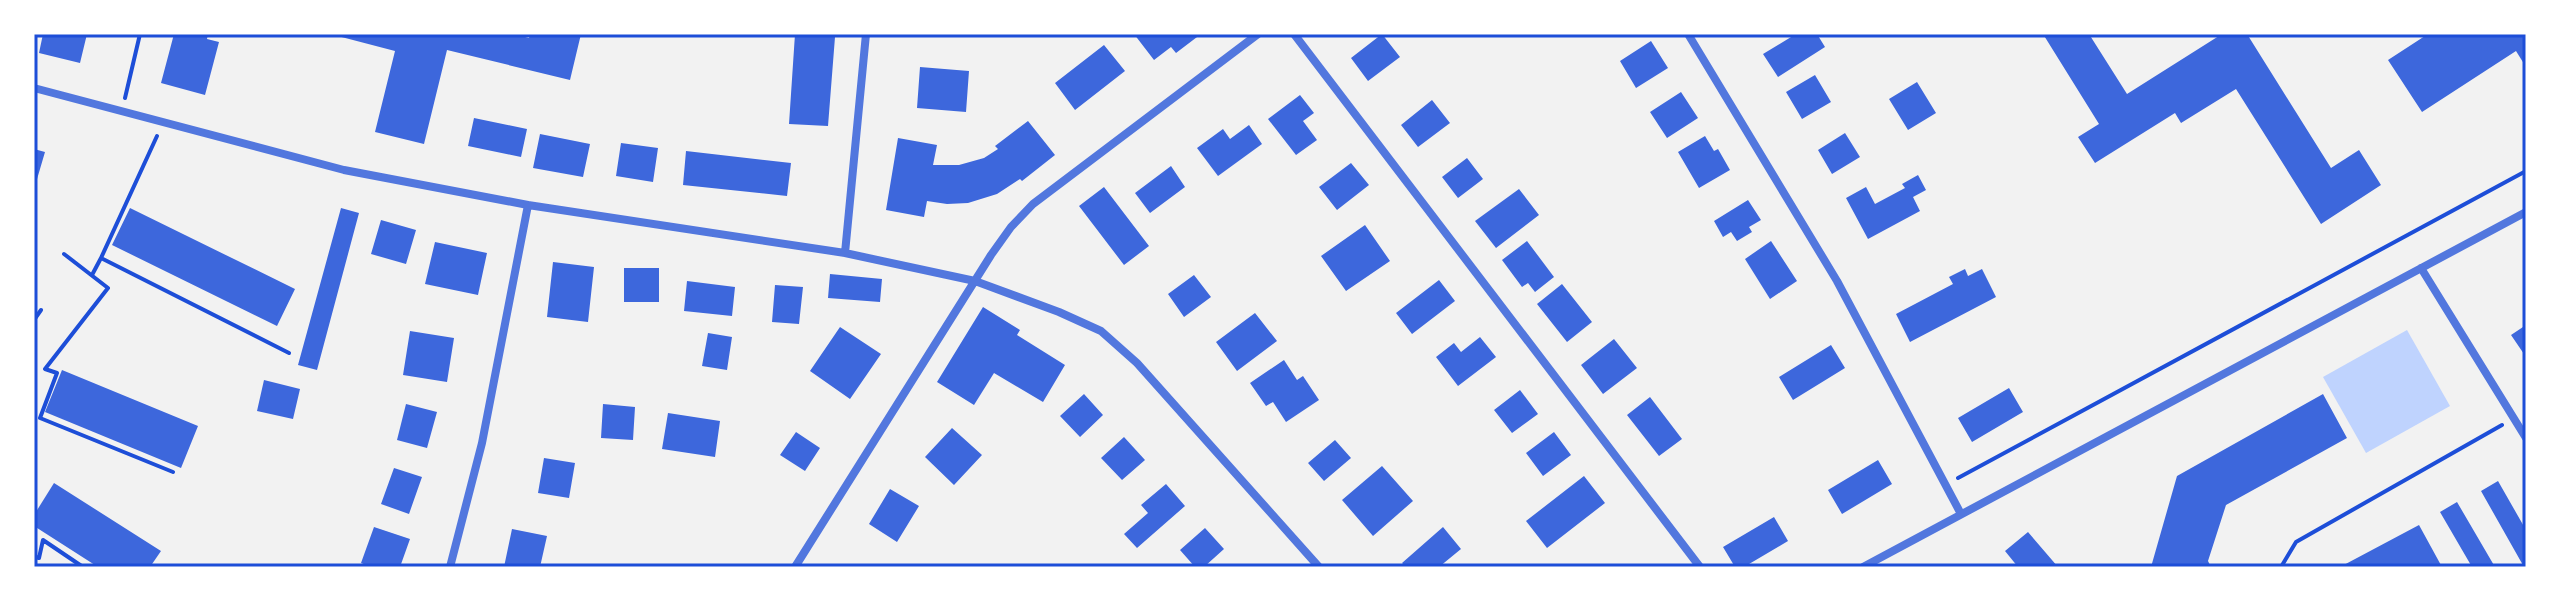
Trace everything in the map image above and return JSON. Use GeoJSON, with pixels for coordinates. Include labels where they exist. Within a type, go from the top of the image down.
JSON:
{"type":"FeatureCollection","features":[{"type":"Feature","properties":{"kind":"street"},"geometry":{"type":"LineString","coordinates":[[845,253],[866,34]]}},
{"type":"Feature","properties":{"kind":"street"},"geometry":{"type":"LineString","coordinates":[[795,567],[1011,227],[1033,204],[1258,34]]}},
{"type":"Feature","properties":{"kind":"street"},"geometry":{"type":"LineString","coordinates":[[1294,34],[1700,567]]}},
{"type":"Feature","properties":{"kind":"street"},"geometry":{"type":"LineString","coordinates":[[1688,34],[1837,281],[1961,514]]}},
{"type":"Feature","properties":{"kind":"street"},"geometry":{"type":"LineString","coordinates":[[34,88],[336,168],[528,205],[845,253],[975,281],[1059,312],[1101,331],[1137,363],[1319,567]]}},
{"type":"Feature","properties":{"kind":"street"},"geometry":{"type":"LineString","coordinates":[[450,567],[482,443],[528,205]]}},
{"type":"Feature","properties":{"kind":"street"},"geometry":{"type":"LineString","coordinates":[[1863,567],[2526,212]]}},
{"type":"Feature","properties":{"kind":"street"},"geometry":{"type":"LineString","coordinates":[[2421,268],[2526,438]]}},
{"type":"Feature","properties":{"kind":"path"},"geometry":{"type":"LineString","coordinates":[[121,112],[140,34]]}},
{"type":"Feature","properties":{"kind":"path"},"geometry":{"type":"LineString","coordinates":[[92,275],[163,123]]}},
{"type":"Feature","properties":{"kind":"path"},"geometry":{"type":"LineString","coordinates":[[1946,485],[2526,171]]}},
{"type":"Feature","properties":{"kind":"path"},"geometry":{"type":"LineString","coordinates":[[64,254],[108,288],[45,369],[57,373],[40,418],[173,472]]}},
{"type":"Feature","properties":{"kind":"path"},"geometry":{"type":"LineString","coordinates":[[101,258],[289,353]]}},
{"type":"Feature","properties":{"kind":"path"},"geometry":{"type":"LineString","coordinates":[[34,320],[41,310]]}},
{"type":"Feature","properties":{"kind":"path"},"geometry":{"type":"LineString","coordinates":[[2281,567],[2296,542],[2514,418]]}},
{"type":"Feature","properties":{"kind":"path"},"geometry":{"type":"LineString","coordinates":[[34,557],[39,558],[43,540],[83,567]]}},
{"type":"Feature","properties":{"kind":"water"},"geometry":{"type":"Polygon","coordinates":[[[2407,330],[2450,406],[2366,453],[2323,377],[2407,330]]]}},
{"type":"Feature","properties":{"kind":"building"},"geometry":{"type":"Polygon","coordinates":[[[43,34],[87,34],[80,63],[39,53],[43,34]]]}},
{"type":"Feature","properties":{"kind":"building"},"geometry":{"type":"Polygon","coordinates":[[[174,34],[208,34],[207,39],[219,42],[205,95],[161,83],[174,34]]]}},
{"type":"Feature","properties":{"kind":"building"},"geometry":{"type":"Polygon","coordinates":[[[330,34],[514,34],[529,38],[530,34],[581,34],[570,80],[447,50],[424,144],[375,132],[395,51],[330,34]]]}},
{"type":"Feature","properties":{"kind":"building"},"geometry":{"type":"Polygon","coordinates":[[[795,34],[835,37],[828,126],[789,124],[795,34]]]}},
{"type":"Feature","properties":{"kind":"building"},"geometry":{"type":"Polygon","coordinates":[[[1134,34],[1201,34],[1176,53],[1171,47],[1154,60],[1134,34]]]}},
{"type":"Feature","properties":{"kind":"building"},"geometry":{"type":"Polygon","coordinates":[[[1382,34],[1400,57],[1368,81],[1351,58],[1382,34]]]}},
{"type":"Feature","properties":{"kind":"building"},"geometry":{"type":"Polygon","coordinates":[[[1796,34],[1817,34],[1825,47],[1778,77],[1763,54],[1796,34]]]}},
{"type":"Feature","properties":{"kind":"building"},"geometry":{"type":"Polygon","coordinates":[[[2043,34],[2089,34],[2127,94],[2222,34],[2247,34],[2331,168],[2359,150],[2381,185],[2321,224],[2236,89],[2181,123],[2175,113],[2095,163],[2078,137],[2099,124],[2043,34]]]}},
{"type":"Feature","properties":{"kind":"building"},"geometry":{"type":"Polygon","coordinates":[[[2428,34],[2526,34],[2526,67],[2516,51],[2422,112],[2388,60],[2428,34]]]}},
{"type":"Feature","properties":{"kind":"building"},"geometry":{"type":"Polygon","coordinates":[[[1651,41],[1668,68],[1636,88],[1620,61],[1651,41]]]}},
{"type":"Feature","properties":{"kind":"building"},"geometry":{"type":"Polygon","coordinates":[[[1104,45],[1125,71],[1075,110],[1055,83],[1104,45]]]}},
{"type":"Feature","properties":{"kind":"building"},"geometry":{"type":"Polygon","coordinates":[[[920,67],[969,71],[966,112],[917,108],[920,67]]]}},
{"type":"Feature","properties":{"kind":"building"},"geometry":{"type":"Polygon","coordinates":[[[1815,75],[1831,102],[1802,119],[1786,92],[1815,75]]]}},
{"type":"Feature","properties":{"kind":"building"},"geometry":{"type":"Polygon","coordinates":[[[1917,82],[1936,113],[1908,130],[1889,99],[1917,82]]]}},
{"type":"Feature","properties":{"kind":"building"},"geometry":{"type":"Polygon","coordinates":[[[1681,92],[1698,118],[1667,138],[1650,112],[1681,92]]]}},
{"type":"Feature","properties":{"kind":"building"},"geometry":{"type":"Polygon","coordinates":[[[1300,95],[1314,113],[1303,121],[1317,140],[1296,155],[1268,119],[1300,95]]]}},
{"type":"Feature","properties":{"kind":"building"},"geometry":{"type":"Polygon","coordinates":[[[1432,100],[1450,123],[1418,147],[1401,125],[1432,100]]]}},
{"type":"Feature","properties":{"kind":"building"},"geometry":{"type":"Polygon","coordinates":[[[474,118],[527,129],[521,157],[468,146],[474,118]]]}},
{"type":"Feature","properties":{"kind":"building"},"geometry":{"type":"Polygon","coordinates":[[[1028,121],[1055,155],[1022,181],[1020,179],[997,194],[968,203],[927,201],[924,217],[886,210],[898,138],[937,145],[933,165],[959,165],[984,158],[1028,121]]]}},
{"type":"Feature","properties":{"kind":"building"},"geometry":{"type":"Polygon","coordinates":[[[1249,125],[1262,144],[1218,176],[1197,148],[1223,129],[1230,139],[1249,125]]]}},
{"type":"Feature","properties":{"kind":"building"},"geometry":{"type":"Polygon","coordinates":[[[1845,133],[1860,157],[1832,174],[1818,150],[1845,133]]]}},
{"type":"Feature","properties":{"kind":"building"},"geometry":{"type":"Polygon","coordinates":[[[540,134],[590,144],[583,177],[533,168],[540,134]]]}},
{"type":"Feature","properties":{"kind":"building"},"geometry":{"type":"Polygon","coordinates":[[[1705,136],[1714,151],[1718,149],[1730,170],[1699,188],[1678,152],[1705,136]]]}},
{"type":"Feature","properties":{"kind":"building"},"geometry":{"type":"Polygon","coordinates":[[[621,143],[658,148],[653,182],[616,176],[621,143]]]}},
{"type":"Feature","properties":{"kind":"building"},"geometry":{"type":"Polygon","coordinates":[[[34,149],[45,152],[35,186],[34,186],[34,149]]]}},
{"type":"Feature","properties":{"kind":"building"},"geometry":{"type":"Polygon","coordinates":[[[686,151],[791,163],[787,196],[683,185],[686,151]]]}},
{"type":"Feature","properties":{"kind":"building"},"geometry":{"type":"Polygon","coordinates":[[[1467,158],[1483,179],[1458,198],[1442,177],[1467,158]]]}},
{"type":"Feature","properties":{"kind":"building"},"geometry":{"type":"Polygon","coordinates":[[[1351,163],[1369,185],[1337,210],[1319,187],[1351,163]]]}},
{"type":"Feature","properties":{"kind":"building"},"geometry":{"type":"Polygon","coordinates":[[[1171,166],[1185,187],[1150,213],[1135,193],[1171,166]]]}},
{"type":"Feature","properties":{"kind":"building"},"geometry":{"type":"Polygon","coordinates":[[[1918,175],[1926,190],[1913,197],[1920,211],[1868,239],[1846,198],[1866,187],[1875,204],[1905,188],[1902,184],[1918,175]]]}},
{"type":"Feature","properties":{"kind":"building"},"geometry":{"type":"Polygon","coordinates":[[[1104,187],[1149,246],[1124,265],[1079,206],[1104,187]]]}},
{"type":"Feature","properties":{"kind":"building"},"geometry":{"type":"Polygon","coordinates":[[[1519,189],[1539,215],[1496,248],[1475,221],[1519,189]]]}},
{"type":"Feature","properties":{"kind":"building"},"geometry":{"type":"Polygon","coordinates":[[[1748,200],[1761,220],[1749,227],[1752,232],[1737,241],[1731,232],[1723,237],[1714,221],[1748,200]]]}},
{"type":"Feature","properties":{"kind":"building"},"geometry":{"type":"Polygon","coordinates":[[[130,208],[295,289],[277,326],[112,245],[130,208]]]}},
{"type":"Feature","properties":{"kind":"building"},"geometry":{"type":"Polygon","coordinates":[[[341,208],[359,213],[317,370],[298,365],[341,208]]]}},
{"type":"Feature","properties":{"kind":"building"},"geometry":{"type":"Polygon","coordinates":[[[381,220],[416,230],[406,264],[371,254],[381,220]]]}},
{"type":"Feature","properties":{"kind":"building"},"geometry":{"type":"Polygon","coordinates":[[[1365,225],[1390,261],[1346,291],[1321,256],[1365,225]]]}},
{"type":"Feature","properties":{"kind":"building"},"geometry":{"type":"Polygon","coordinates":[[[1527,241],[1554,277],[1535,292],[1528,283],[1522,287],[1502,260],[1527,241]]]}},
{"type":"Feature","properties":{"kind":"building"},"geometry":{"type":"Polygon","coordinates":[[[1771,241],[1797,281],[1770,299],[1745,259],[1771,241]]]}},
{"type":"Feature","properties":{"kind":"building"},"geometry":{"type":"Polygon","coordinates":[[[435,242],[487,253],[478,295],[425,284],[435,242]]]}},
{"type":"Feature","properties":{"kind":"building"},"geometry":{"type":"Polygon","coordinates":[[[553,262],[594,267],[588,322],[547,317],[553,262]]]}},
{"type":"Feature","properties":{"kind":"building"},"geometry":{"type":"Polygon","coordinates":[[[624,268],[659,268],[659,302],[624,302],[624,268]]]}},
{"type":"Feature","properties":{"kind":"building"},"geometry":{"type":"Polygon","coordinates":[[[1965,269],[1968,276],[1982,269],[1996,297],[1910,342],[1896,314],[1953,284],[1949,277],[1965,269]]]}},
{"type":"Feature","properties":{"kind":"building"},"geometry":{"type":"Polygon","coordinates":[[[830,274],[882,279],[880,302],[828,298],[830,274]]]}},
{"type":"Feature","properties":{"kind":"building"},"geometry":{"type":"Polygon","coordinates":[[[1194,275],[1211,297],[1184,317],[1168,294],[1194,275]]]}},
{"type":"Feature","properties":{"kind":"building"},"geometry":{"type":"Polygon","coordinates":[[[1439,280],[1455,301],[1412,334],[1396,313],[1439,280]]]}},
{"type":"Feature","properties":{"kind":"building"},"geometry":{"type":"Polygon","coordinates":[[[687,281],[735,287],[732,316],[684,311],[687,281]]]}},
{"type":"Feature","properties":{"kind":"building"},"geometry":{"type":"Polygon","coordinates":[[[1562,284],[1592,322],[1567,342],[1537,304],[1562,284]]]}},
{"type":"Feature","properties":{"kind":"building"},"geometry":{"type":"Polygon","coordinates":[[[775,285],[803,287],[799,324],[772,322],[775,285]]]}},
{"type":"Feature","properties":{"kind":"building"},"geometry":{"type":"Polygon","coordinates":[[[983,307],[1020,330],[1017,335],[1065,365],[1043,402],[994,373],[974,405],[937,382],[983,307]]]}},
{"type":"Feature","properties":{"kind":"building"},"geometry":{"type":"Polygon","coordinates":[[[1255,313],[1277,341],[1237,371],[1216,342],[1255,313]]]}},
{"type":"Feature","properties":{"kind":"building"},"geometry":{"type":"Polygon","coordinates":[[[2526,325],[2526,357],[2511,335],[2526,325]]]}},
{"type":"Feature","properties":{"kind":"building"},"geometry":{"type":"Polygon","coordinates":[[[840,327],[881,354],[850,399],[810,371],[840,327]]]}},
{"type":"Feature","properties":{"kind":"building"},"geometry":{"type":"Polygon","coordinates":[[[410,331],[454,338],[447,382],[403,375],[410,331]]]}},
{"type":"Feature","properties":{"kind":"building"},"geometry":{"type":"Polygon","coordinates":[[[708,333],[732,337],[727,370],[702,366],[708,333]]]}},
{"type":"Feature","properties":{"kind":"building"},"geometry":{"type":"Polygon","coordinates":[[[1480,337],[1496,357],[1458,386],[1436,357],[1454,343],[1461,352],[1480,337]]]}},
{"type":"Feature","properties":{"kind":"building"},"geometry":{"type":"Polygon","coordinates":[[[1614,339],[1637,368],[1603,394],[1581,365],[1614,339]]]}},
{"type":"Feature","properties":{"kind":"building"},"geometry":{"type":"Polygon","coordinates":[[[1831,345],[1845,368],[1793,400],[1779,377],[1831,345]]]}},
{"type":"Feature","properties":{"kind":"building"},"geometry":{"type":"Polygon","coordinates":[[[1284,360],[1297,380],[1303,376],[1319,400],[1286,422],[1273,402],[1266,406],[1250,383],[1284,360]]]}},
{"type":"Feature","properties":{"kind":"building"},"geometry":{"type":"Polygon","coordinates":[[[62,370],[198,426],[181,468],[45,412],[62,370]]]}},
{"type":"Feature","properties":{"kind":"building"},"geometry":{"type":"Polygon","coordinates":[[[264,380],[300,389],[293,419],[257,411],[264,380]]]}},
{"type":"Feature","properties":{"kind":"building"},"geometry":{"type":"Polygon","coordinates":[[[2009,388],[2023,412],[1972,442],[1958,418],[2009,388]]]}},
{"type":"Feature","properties":{"kind":"building"},"geometry":{"type":"Polygon","coordinates":[[[1520,390],[1538,414],[1512,433],[1494,410],[1520,390]]]}},
{"type":"Feature","properties":{"kind":"building"},"geometry":{"type":"Polygon","coordinates":[[[1084,394],[1103,415],[1080,437],[1060,416],[1084,394]]]}},
{"type":"Feature","properties":{"kind":"building"},"geometry":{"type":"Polygon","coordinates":[[[2323,394],[2347,438],[2226,505],[2208,561],[2211,567],[2151,567],[2177,476],[2323,394]]]}},
{"type":"Feature","properties":{"kind":"building"},"geometry":{"type":"Polygon","coordinates":[[[1650,397],[1682,439],[1659,456],[1627,415],[1650,397]]]}},
{"type":"Feature","properties":{"kind":"building"},"geometry":{"type":"Polygon","coordinates":[[[406,404],[437,412],[427,448],[397,440],[406,404]]]}},
{"type":"Feature","properties":{"kind":"building"},"geometry":{"type":"Polygon","coordinates":[[[603,404],[635,407],[633,440],[601,438],[603,404]]]}},
{"type":"Feature","properties":{"kind":"building"},"geometry":{"type":"Polygon","coordinates":[[[668,413],[720,421],[715,457],[662,449],[668,413]]]}},
{"type":"Feature","properties":{"kind":"building"},"geometry":{"type":"Polygon","coordinates":[[[952,428],[982,455],[954,485],[925,457],[952,428]]]}},
{"type":"Feature","properties":{"kind":"building"},"geometry":{"type":"Polygon","coordinates":[[[796,432],[820,448],[805,471],[780,455],[796,432]]]}},
{"type":"Feature","properties":{"kind":"building"},"geometry":{"type":"Polygon","coordinates":[[[1554,432],[1571,455],[1543,476],[1526,453],[1554,432]]]}},
{"type":"Feature","properties":{"kind":"building"},"geometry":{"type":"Polygon","coordinates":[[[1124,437],[1145,460],[1122,480],[1101,458],[1124,437]]]}},
{"type":"Feature","properties":{"kind":"building"},"geometry":{"type":"Polygon","coordinates":[[[1335,440],[1351,458],[1324,481],[1308,463],[1335,440]]]}},
{"type":"Feature","properties":{"kind":"building"},"geometry":{"type":"Polygon","coordinates":[[[544,458],[575,463],[569,498],[538,493],[544,458]]]}},
{"type":"Feature","properties":{"kind":"building"},"geometry":{"type":"Polygon","coordinates":[[[1878,460],[1892,484],[1842,514],[1828,490],[1878,460]]]}},
{"type":"Feature","properties":{"kind":"building"},"geometry":{"type":"Polygon","coordinates":[[[1382,466],[1413,501],[1373,536],[1342,500],[1382,466]]]}},
{"type":"Feature","properties":{"kind":"building"},"geometry":{"type":"Polygon","coordinates":[[[394,468],[422,477],[409,514],[381,504],[394,468]]]}},
{"type":"Feature","properties":{"kind":"building"},"geometry":{"type":"Polygon","coordinates":[[[1584,476],[1605,503],[1547,548],[1526,521],[1584,476]]]}},
{"type":"Feature","properties":{"kind":"building"},"geometry":{"type":"Polygon","coordinates":[[[2498,481],[2526,530],[2526,567],[2481,491],[2498,481]]]}},
{"type":"Feature","properties":{"kind":"building"},"geometry":{"type":"Polygon","coordinates":[[[54,483],[161,551],[150,567],[98,567],[34,526],[34,515],[54,483]]]}},
{"type":"Feature","properties":{"kind":"building"},"geometry":{"type":"Polygon","coordinates":[[[1166,484],[1185,506],[1137,548],[1124,534],[1148,513],[1141,505],[1166,484]]]}},
{"type":"Feature","properties":{"kind":"building"},"geometry":{"type":"Polygon","coordinates":[[[890,489],[919,506],[897,542],[869,524],[890,489]]]}},
{"type":"Feature","properties":{"kind":"building"},"geometry":{"type":"Polygon","coordinates":[[[2457,502],[2495,567],[2472,567],[2440,512],[2457,502]]]}},
{"type":"Feature","properties":{"kind":"building"},"geometry":{"type":"Polygon","coordinates":[[[1774,517],[1788,541],[1744,567],[1735,567],[1723,547],[1774,517]]]}},
{"type":"Feature","properties":{"kind":"building"},"geometry":{"type":"Polygon","coordinates":[[[2419,525],[2442,567],[2340,567],[2419,525]]]}},
{"type":"Feature","properties":{"kind":"building"},"geometry":{"type":"Polygon","coordinates":[[[374,527],[410,539],[400,567],[371,567],[361,563],[374,527]]]}},
{"type":"Feature","properties":{"kind":"building"},"geometry":{"type":"Polygon","coordinates":[[[1443,527],[1461,549],[1439,567],[1406,567],[1402,563],[1443,527]]]}},
{"type":"Feature","properties":{"kind":"building"},"geometry":{"type":"Polygon","coordinates":[[[1205,528],[1224,549],[1204,567],[1195,567],[1180,550],[1205,528]]]}},
{"type":"Feature","properties":{"kind":"building"},"geometry":{"type":"Polygon","coordinates":[[[512,529],[547,536],[540,567],[504,567],[512,529]]]}},
{"type":"Feature","properties":{"kind":"building"},"geometry":{"type":"Polygon","coordinates":[[[2028,532],[2058,567],[2018,567],[2005,551],[2028,532]]]}}]}
